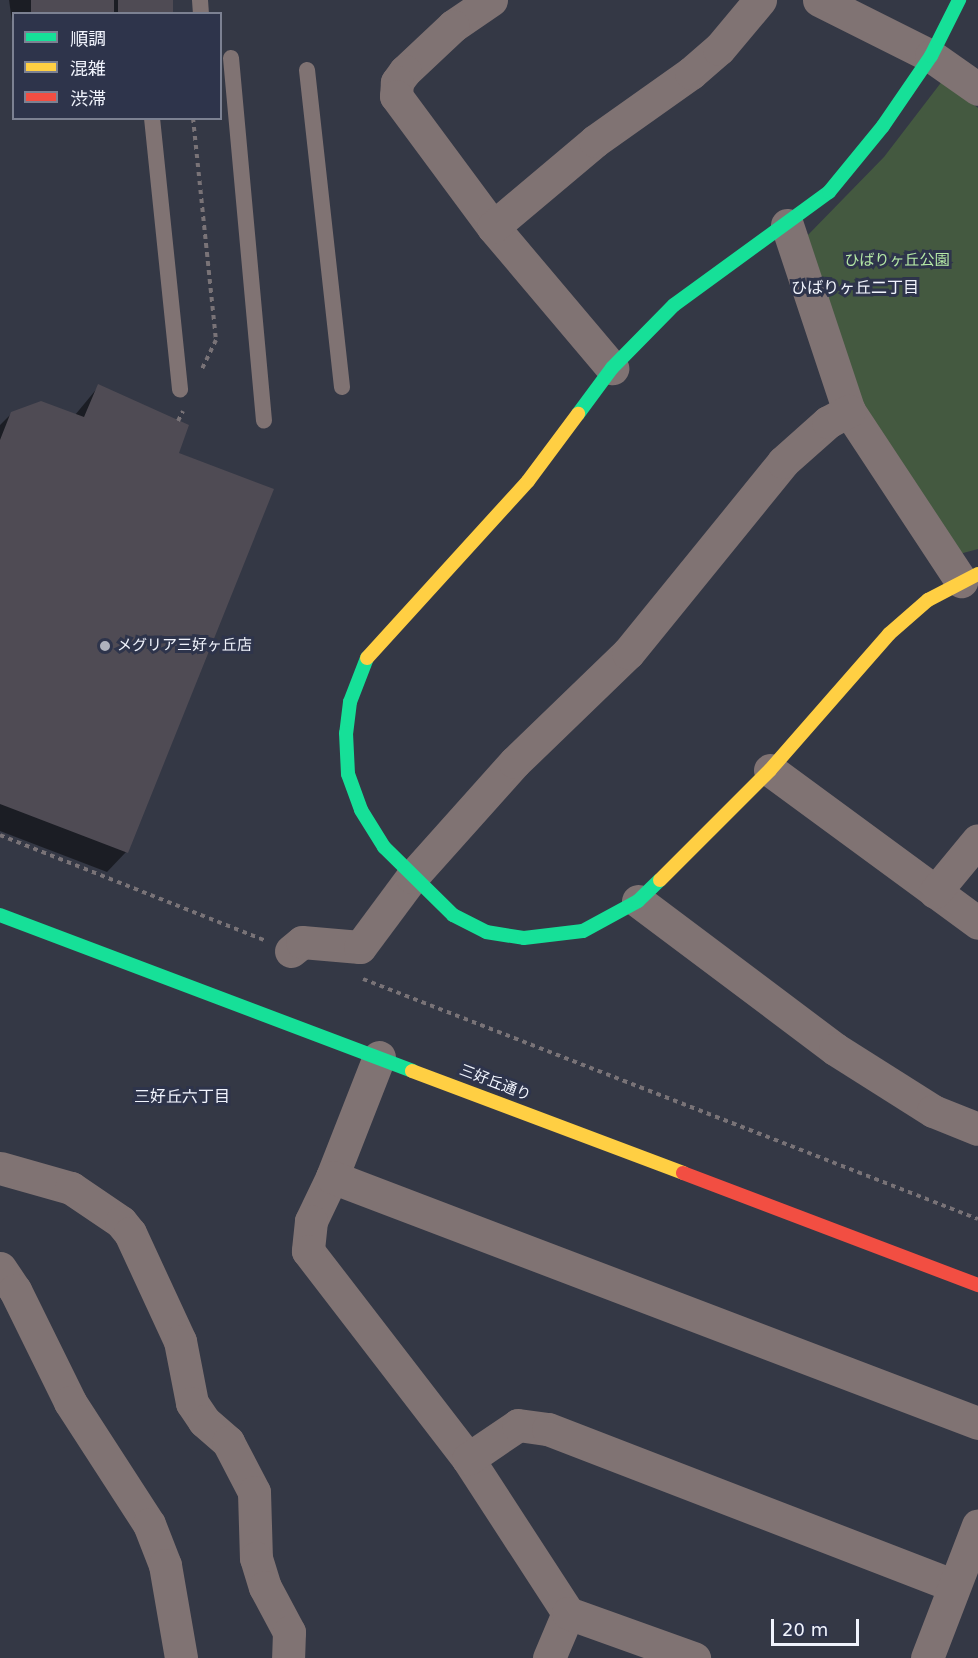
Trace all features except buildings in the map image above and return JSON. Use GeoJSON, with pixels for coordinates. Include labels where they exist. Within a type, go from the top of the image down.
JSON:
{"type":"FeatureCollection","features":[{"type":"Feature","properties":{"kind":"street"},"geometry":{"type":"LineString","coordinates":[[491,0],[453,26],[405,71],[397,82],[396,96],[493,227],[612,368]]}},
{"type":"Feature","properties":{"kind":"street"},"geometry":{"type":"LineString","coordinates":[[493,227],[595,141],[691,74],[719,49],[760,0]]}},
{"type":"Feature","properties":{"kind":"street"},"geometry":{"type":"LineString","coordinates":[[819,0],[931,56],[978,89]]}},
{"type":"Feature","properties":{"kind":"street"},"geometry":{"type":"LineString","coordinates":[[787,225],[849,411],[969,578],[928,600],[889,634],[770,770],[639,901],[583,931],[524,938],[486,932],[453,915],[412,877],[384,847],[361,810],[348,774],[346,733],[350,702],[362,665],[381,639],[528,481],[612,368],[674,305],[787,225],[829,192],[854,163],[931,56],[959,0]]}},
{"type":"Feature","properties":{"kind":"street"},"geometry":{"type":"LineString","coordinates":[[291,951],[302,942],[360,947],[412,877],[515,762],[628,653],[783,462],[828,422],[849,411]]}},
{"type":"Feature","properties":{"kind":"street"},"geometry":{"type":"LineString","coordinates":[[770,770],[978,923]]}},
{"type":"Feature","properties":{"kind":"street"},"geometry":{"type":"LineString","coordinates":[[935,892],[978,840]]}},
{"type":"Feature","properties":{"kind":"street"},"geometry":{"type":"LineString","coordinates":[[639,901],[843,1055],[933,1111],[978,1130]]}},
{"type":"Feature","properties":{"kind":"street","name":"三好丘通り"},"geometry":{"type":"LineString","coordinates":[[0,915],[978,1285]]}},
{"type":"Feature","properties":{"kind":"street"},"geometry":{"type":"LineString","coordinates":[[379,1057],[332,1177],[311,1221],[308,1251],[468,1459],[568,1613],[694,1658]]}},
{"type":"Feature","properties":{"kind":"street"},"geometry":{"type":"LineString","coordinates":[[0,1168],[71,1188],[121,1222],[130,1233],[180,1341],[192,1403],[204,1421],[228,1442],[254,1492],[256,1558],[265,1587],[289,1632],[288,1658]]}},
{"type":"Feature","properties":{"kind":"street"},"geometry":{"type":"LineString","coordinates":[[332,1177],[978,1423]]}},
{"type":"Feature","properties":{"kind":"street"},"geometry":{"type":"LineString","coordinates":[[0,1268],[15,1290],[70,1402],[149,1524],[165,1565],[181,1658]]}},
{"type":"Feature","properties":{"kind":"street"},"geometry":{"type":"LineString","coordinates":[[468,1459],[518,1425],[548,1429],[954,1586]]}},
{"type":"Feature","properties":{"kind":"street"},"geometry":{"type":"LineString","coordinates":[[927,1658],[978,1525]]}},
{"type":"Feature","properties":{"kind":"street"},"geometry":{"type":"LineString","coordinates":[[549,1658],[568,1613]]}},
{"type":"Feature","properties":{"kind":"lane"},"geometry":{"type":"LineString","coordinates":[[231,58],[264,420]]}},
{"type":"Feature","properties":{"kind":"lane"},"geometry":{"type":"LineString","coordinates":[[307,70],[342,387]]}},
{"type":"Feature","properties":{"kind":"lane"},"geometry":{"type":"LineString","coordinates":[[152,120],[184,396]]}},
{"type":"Feature","properties":{"kind":"path"},"geometry":{"type":"LineString","coordinates":[[193,120],[216,340],[197,381]]}},
{"type":"Feature","properties":{"kind":"path"},"geometry":{"type":"LineString","coordinates":[[178,421],[184,396]]}},
{"type":"Feature","properties":{"kind":"path"},"geometry":{"type":"LineString","coordinates":[[0,835],[291,951]]}},
{"type":"Feature","properties":{"kind":"path"},"geometry":{"type":"LineString","coordinates":[[356,976],[978,1219]]}},
{"type":"Feature","properties":{"kind":"green space","name":"ひばりヶ丘公園"},"geometry":{"type":"Polygon","coordinates":[[[943,80],[978,108],[978,549],[952,556],[857,394],[805,238],[884,157],[943,80]]]}},
{"type":"Feature","properties":{"kind":"traffic: fast"},"geometry":{"type":"LineString","coordinates":[[578,414],[612,368],[674,305],[829,192],[883,126],[931,56],[959,0]]}},
{"type":"Feature","properties":{"kind":"traffic: fast"},"geometry":{"type":"LineString","coordinates":[[367,658],[350,702],[346,733],[348,774],[361,810],[384,847],[453,915],[486,932],[524,938],[583,931],[638,901],[660,880]]}},
{"type":"Feature","properties":{"kind":"traffic: fast"},"geometry":{"type":"LineString","coordinates":[[0,915],[412,1071]]}},
{"type":"Feature","properties":{"kind":"traffic: slow"},"geometry":{"type":"LineString","coordinates":[[367,658],[528,481],[578,414]]}},
{"type":"Feature","properties":{"kind":"traffic: slow"},"geometry":{"type":"LineString","coordinates":[[660,880],[770,770],[889,634],[928,600],[978,574]]}},
{"type":"Feature","properties":{"kind":"traffic: slow"},"geometry":{"type":"LineString","coordinates":[[412,1071],[683,1173]]}},
{"type":"Feature","properties":{"kind":"traffic: jam"},"geometry":{"type":"LineString","coordinates":[[683,1173],[978,1285]]}},
{"type":"Feature","properties":{"kind":"place","name":"メグリア三好ヶ丘店"},"geometry":{"type":"Point","coordinates":[105,646]}},
{"type":"Feature","properties":{"kind":"district","name":"ひばりヶ丘二丁目"},"geometry":{"type":"Point","coordinates":[855,288]}},
{"type":"Feature","properties":{"kind":"district","name":"三好丘六丁目"},"geometry":{"type":"Point","coordinates":[182,1097]}}]}
